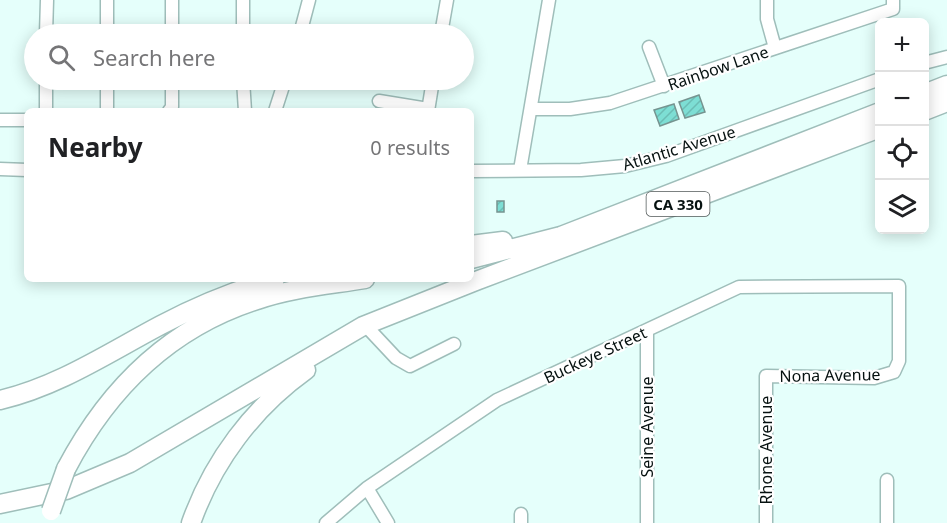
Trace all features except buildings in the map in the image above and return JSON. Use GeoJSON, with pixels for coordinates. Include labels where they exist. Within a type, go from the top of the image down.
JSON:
{"type":"FeatureCollection","features":[{"type":"Feature","properties":{"kind":"highway","name":"CA 330"},"geometry":{"type":"LineString","coordinates":[[711,176],[875,114]]}},
{"type":"Feature","properties":{"kind":"highway","name":"CA 330"},"geometry":{"type":"LineString","coordinates":[[367,329],[414,306],[875,130]]}},
{"type":"Feature","properties":{"kind":"highway"},"geometry":{"type":"LineString","coordinates":[[474,244],[559,230],[711,176]]}},
{"type":"Feature","properties":{"kind":"highway"},"geometry":{"type":"LineString","coordinates":[[474,258],[561,236],[711,176]]}},
{"type":"Feature","properties":{"kind":"highway"},"geometry":{"type":"LineString","coordinates":[[0,400],[57,381],[162,324],[219,298],[266,282]]}},
{"type":"Feature","properties":{"kind":"highway"},"geometry":{"type":"LineString","coordinates":[[50,517],[66,469],[88,428],[113,395],[155,353],[190,329],[258,299],[349,282]]}},
{"type":"Feature","properties":{"kind":"highway"},"geometry":{"type":"LineString","coordinates":[[0,504],[66,490],[130,463],[367,329]]}},
{"type":"Feature","properties":{"kind":"highway"},"geometry":{"type":"LineString","coordinates":[[190,523],[225,453],[265,404],[304,371],[367,329]]}},
{"type":"Feature","properties":{"kind":"street"},"geometry":{"type":"LineString","coordinates":[[46,24],[47,0]]}},
{"type":"Feature","properties":{"kind":"street"},"geometry":{"type":"LineString","coordinates":[[107,0],[107,24]]}},
{"type":"Feature","properties":{"kind":"street"},"geometry":{"type":"LineString","coordinates":[[172,0],[172,24]]}},
{"type":"Feature","properties":{"kind":"street"},"geometry":{"type":"LineString","coordinates":[[243,0],[243,24]]}},
{"type":"Feature","properties":{"kind":"street"},"geometry":{"type":"LineString","coordinates":[[303,24],[309,0]]}},
{"type":"Feature","properties":{"kind":"street"},"geometry":{"type":"LineString","coordinates":[[443,24],[447,0]]}},
{"type":"Feature","properties":{"kind":"street"},"geometry":{"type":"LineString","coordinates":[[520,170],[549,0]]}},
{"type":"Feature","properties":{"kind":"street"},"geometry":{"type":"LineString","coordinates":[[766,0],[767,19],[775,48]]}},
{"type":"Feature","properties":{"kind":"street","name":"Rainbow Lane"},"geometry":{"type":"LineString","coordinates":[[531,109],[570,109],[610,103],[893,9],[893,0]]}},
{"type":"Feature","properties":{"kind":"street"},"geometry":{"type":"LineString","coordinates":[[649,46],[664,86]]}},
{"type":"Feature","properties":{"kind":"street"},"geometry":{"type":"LineString","coordinates":[[929,62],[947,57]]}},
{"type":"Feature","properties":{"kind":"street","name":"Atlantic Avenue"},"geometry":{"type":"LineString","coordinates":[[474,171],[604,170],[646,162],[875,81]]}},
{"type":"Feature","properties":{"kind":"street"},"geometry":{"type":"LineString","coordinates":[[46,90],[46,108]]}},
{"type":"Feature","properties":{"kind":"street"},"geometry":{"type":"LineString","coordinates":[[107,90],[107,108]]}},
{"type":"Feature","properties":{"kind":"street"},"geometry":{"type":"LineString","coordinates":[[171,108],[172,90]]}},
{"type":"Feature","properties":{"kind":"street"},"geometry":{"type":"LineString","coordinates":[[244,90],[245,108]]}},
{"type":"Feature","properties":{"kind":"street"},"geometry":{"type":"LineString","coordinates":[[276,108],[282,90]]}},
{"type":"Feature","properties":{"kind":"street"},"geometry":{"type":"LineString","coordinates":[[428,108],[431,90]]}},
{"type":"Feature","properties":{"kind":"street"},"geometry":{"type":"LineString","coordinates":[[379,101],[417,108]]}},
{"type":"Feature","properties":{"kind":"street"},"geometry":{"type":"LineString","coordinates":[[0,120],[24,120]]}},
{"type":"Feature","properties":{"kind":"street"},"geometry":{"type":"LineString","coordinates":[[0,170],[24,170]]}},
{"type":"Feature","properties":{"kind":"street","name":"Buckeye Street"},"geometry":{"type":"LineString","coordinates":[[326,523],[367,488],[497,400],[647,332],[739,287],[899,286],[899,361],[894,372]]}},
{"type":"Feature","properties":{"kind":"street"},"geometry":{"type":"LineString","coordinates":[[367,329],[396,358],[410,366],[454,344]]}},
{"type":"Feature","properties":{"kind":"street","name":"Seine Avenue"},"geometry":{"type":"LineString","coordinates":[[647,332],[647,523]]}},
{"type":"Feature","properties":{"kind":"street","name":"Nona Avenue"},"geometry":{"type":"LineString","coordinates":[[766,376],[874,378],[894,372]]}},
{"type":"Feature","properties":{"kind":"street","name":"Rhone Avenue"},"geometry":{"type":"LineString","coordinates":[[766,376],[766,523]]}},
{"type":"Feature","properties":{"kind":"street"},"geometry":{"type":"LineString","coordinates":[[887,480],[887,523]]}},
{"type":"Feature","properties":{"kind":"street"},"geometry":{"type":"LineString","coordinates":[[367,488],[388,523]]}}]}
